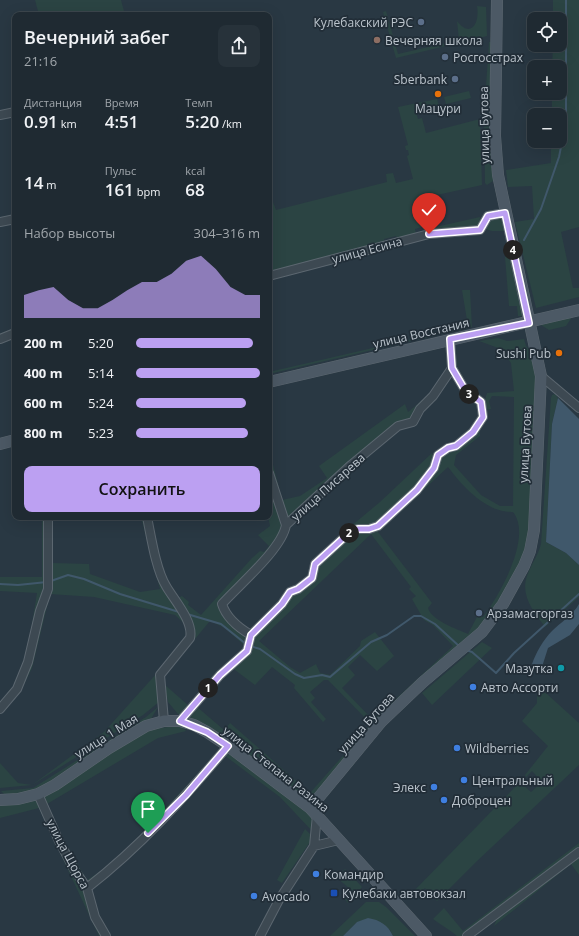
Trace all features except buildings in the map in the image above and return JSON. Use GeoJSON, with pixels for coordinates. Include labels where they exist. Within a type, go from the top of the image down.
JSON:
{"type":"FeatureCollection","features":[{"type":"Feature","properties":{"kind":"street","name":"улица Бутова"},"geometry":{"type":"LineString","coordinates":[[313,812],[381,722],[423,682],[482,632],[503,604],[530,551],[532,540],[541,376],[498,175],[495,136],[497,0]]}},
{"type":"Feature","properties":{"kind":"street"},"geometry":{"type":"LineString","coordinates":[[0,115],[12,113]]}},
{"type":"Feature","properties":{"kind":"street","name":"улица Есина"},"geometry":{"type":"LineString","coordinates":[[272,275],[429,234],[480,230],[488,216],[505,213]]}},
{"type":"Feature","properties":{"kind":"street"},"geometry":{"type":"LineString","coordinates":[[0,222],[12,220]]}},
{"type":"Feature","properties":{"kind":"street","name":"улица Восстания"},"geometry":{"type":"LineString","coordinates":[[272,381],[450,339],[529,323],[579,310]]}},
{"type":"Feature","properties":{"kind":"street"},"geometry":{"type":"LineString","coordinates":[[0,338],[12,335]]}},
{"type":"Feature","properties":{"kind":"street"},"geometry":{"type":"LineString","coordinates":[[180,721],[220,675],[247,651],[251,635],[282,604],[290,592],[308,583],[312,578],[315,564],[350,532],[358,529],[369,529],[378,526],[417,490],[434,468],[438,455],[448,448],[456,446],[473,432],[483,417],[482,406],[481,402],[465,390],[452,368],[450,339]]}},
{"type":"Feature","properties":{"kind":"street","name":"улица Писарева"},"geometry":{"type":"LineString","coordinates":[[251,635],[242,630],[225,612],[222,604],[274,549],[285,531],[286,525],[350,465],[398,426],[413,422],[420,408],[433,396],[452,368]]}},
{"type":"Feature","properties":{"kind":"street"},"geometry":{"type":"LineString","coordinates":[[541,376],[579,408]]}},
{"type":"Feature","properties":{"kind":"street"},"geometry":{"type":"LineString","coordinates":[[0,444],[12,441]]}},
{"type":"Feature","properties":{"kind":"street"},"geometry":{"type":"LineString","coordinates":[[272,482],[286,525]]}},
{"type":"Feature","properties":{"kind":"street"},"geometry":{"type":"LineString","coordinates":[[0,709],[17,689],[28,662],[40,612],[48,589],[48,520]]}},
{"type":"Feature","properties":{"kind":"street"},"geometry":{"type":"LineString","coordinates":[[148,520],[165,585],[190,627],[190,638],[160,675],[164,721]]}},
{"type":"Feature","properties":{"kind":"street","name":"улица Степана Разина"},"geometry":{"type":"LineString","coordinates":[[164,721],[180,721],[207,732],[228,746],[313,812],[390,899],[426,935]]}},
{"type":"Feature","properties":{"kind":"street","name":"улица 1 Мая"},"geometry":{"type":"LineString","coordinates":[[0,800],[18,799],[38,794],[55,785],[130,735],[146,726],[164,721]]}},
{"type":"Feature","properties":{"kind":"street"},"geometry":{"type":"LineString","coordinates":[[88,888],[118,864],[186,795],[228,746]]}},
{"type":"Feature","properties":{"kind":"street","name":"улица Щорса"},"geometry":{"type":"LineString","coordinates":[[38,794],[62,847],[75,871],[88,888],[95,917],[106,936]]}},
{"type":"Feature","properties":{"kind":"street"},"geometry":{"type":"LineString","coordinates":[[260,936],[279,900],[314,846],[313,812]]}},
{"type":"Feature","properties":{"kind":"street"},"geometry":{"type":"LineString","coordinates":[[314,846],[339,840]]}},
{"type":"Feature","properties":{"kind":"street"},"geometry":{"type":"LineString","coordinates":[[467,936],[579,852]]}},
{"type":"Feature","properties":{"kind":"green space"},"geometry":{"type":"Polygon","coordinates":[[[35,0],[121,0],[124,12],[38,12],[35,0]]]}},
{"type":"Feature","properties":{"kind":"green space"},"geometry":{"type":"Polygon","coordinates":[[[553,0],[579,0],[579,227],[561,232],[573,288],[579,288],[579,297],[536,308],[515,222],[534,219],[532,186],[508,187],[506,170],[551,163],[551,148],[567,148],[567,108],[552,108],[552,100],[567,100],[567,60],[552,60],[553,52],[567,52],[567,12],[553,12],[553,0]]]}},
{"type":"Feature","properties":{"kind":"green space"},"geometry":{"type":"Polygon","coordinates":[[[477,6],[486,7],[487,36],[396,58],[383,12],[386,11],[398,54],[459,40],[457,21],[466,29],[473,27],[477,18],[477,6]]]}},
{"type":"Feature","properties":{"kind":"green space"},"geometry":{"type":"Polygon","coordinates":[[[489,42],[491,42],[491,101],[486,103],[485,101],[489,42]]]}},
{"type":"Feature","properties":{"kind":"green space"},"geometry":{"type":"Polygon","coordinates":[[[469,91],[471,98],[446,104],[444,97],[469,91]]]}},
{"type":"Feature","properties":{"kind":"green space"},"geometry":{"type":"Polygon","coordinates":[[[437,99],[439,106],[416,112],[418,119],[422,118],[426,133],[480,119],[482,185],[419,199],[426,223],[431,228],[480,217],[479,228],[424,232],[422,227],[415,229],[416,234],[398,239],[396,236],[384,239],[384,243],[272,273],[272,202],[276,210],[387,182],[386,174],[393,173],[396,183],[413,179],[407,156],[409,155],[408,150],[406,150],[405,146],[408,145],[398,107],[437,99]]]}},
{"type":"Feature","properties":{"kind":"green space"},"geometry":{"type":"Polygon","coordinates":[[[486,113],[490,118],[493,181],[487,185],[485,183],[484,115],[486,113]]]}},
{"type":"Feature","properties":{"kind":"green space"},"geometry":{"type":"Polygon","coordinates":[[[491,219],[499,219],[503,222],[505,231],[492,231],[485,229],[491,219]]]}},
{"type":"Feature","properties":{"kind":"green space"},"geometry":{"type":"Polygon","coordinates":[[[512,256],[522,316],[518,316],[517,306],[509,306],[505,257],[512,256]]]}},
{"type":"Feature","properties":{"kind":"green space"},"geometry":{"type":"Polygon","coordinates":[[[462,290],[470,290],[472,327],[272,373],[272,371],[468,326],[462,290]]]}},
{"type":"Feature","properties":{"kind":"green space"},"geometry":{"type":"Polygon","coordinates":[[[572,317],[566,326],[549,330],[541,325],[572,317]]]}},
{"type":"Feature","properties":{"kind":"green space"},"geometry":{"type":"Polygon","coordinates":[[[498,338],[507,341],[524,339],[526,346],[532,353],[537,375],[531,529],[526,549],[516,574],[488,621],[314,794],[304,797],[193,723],[189,715],[196,706],[224,730],[230,723],[310,793],[371,724],[328,680],[324,680],[310,692],[315,698],[311,702],[326,719],[323,722],[294,688],[295,685],[272,667],[255,685],[231,667],[254,636],[291,595],[300,591],[319,564],[351,533],[378,528],[441,458],[480,426],[480,436],[456,455],[454,465],[481,495],[500,506],[513,506],[514,397],[492,396],[489,401],[491,409],[485,410],[484,403],[487,393],[514,391],[511,363],[501,349],[479,341],[498,338]],[[448,467],[378,532],[432,603],[428,608],[430,613],[445,624],[468,634],[478,615],[483,617],[490,607],[512,566],[517,551],[519,536],[518,523],[513,512],[494,508],[476,497],[461,483],[448,467]],[[371,534],[259,641],[290,667],[300,673],[316,664],[320,673],[330,675],[360,646],[361,641],[375,632],[394,656],[377,671],[360,655],[348,667],[355,675],[342,688],[373,720],[453,646],[433,625],[424,620],[412,599],[416,596],[409,589],[411,587],[371,534]]]}},
{"type":"Feature","properties":{"kind":"green space"},"geometry":{"type":"Polygon","coordinates":[[[436,389],[410,421],[287,521],[272,472],[272,461],[282,500],[300,496],[327,478],[319,466],[405,404],[408,412],[436,389]]]}},
{"type":"Feature","properties":{"kind":"green space"},"geometry":{"type":"Polygon","coordinates":[[[555,394],[558,398],[552,424],[546,542],[566,553],[579,565],[579,597],[545,627],[529,603],[525,590],[525,583],[541,544],[551,398],[552,395],[555,394]]]}},
{"type":"Feature","properties":{"kind":"green space"},"geometry":{"type":"Polygon","coordinates":[[[432,453],[433,461],[422,481],[393,511],[377,524],[370,527],[350,527],[380,502],[432,453]]]}},
{"type":"Feature","properties":{"kind":"green space"},"geometry":{"type":"Polygon","coordinates":[[[272,490],[283,524],[280,534],[257,566],[220,602],[222,613],[242,633],[249,643],[245,651],[218,674],[185,714],[178,714],[168,702],[164,684],[189,706],[226,664],[236,658],[246,647],[225,628],[210,621],[185,651],[192,640],[194,628],[178,598],[182,596],[189,602],[188,605],[201,615],[252,558],[260,551],[264,552],[269,546],[258,535],[270,526],[269,520],[272,520],[272,490]]]}},
{"type":"Feature","properties":{"kind":"green space"},"geometry":{"type":"Polygon","coordinates":[[[42,520],[44,520],[45,588],[29,643],[37,593],[0,591],[0,577],[42,577],[42,520]]]}},
{"type":"Feature","properties":{"kind":"green space"},"geometry":{"type":"Polygon","coordinates":[[[142,520],[145,520],[154,555],[188,627],[175,615],[94,597],[50,594],[53,563],[89,564],[90,574],[140,592],[160,589],[142,520]]]}},
{"type":"Feature","properties":{"kind":"green space"},"geometry":{"type":"Polygon","coordinates":[[[50,594],[32,668],[19,694],[31,666],[43,612],[50,594]]]}},
{"type":"Feature","properties":{"kind":"green space"},"geometry":{"type":"Polygon","coordinates":[[[482,642],[492,648],[432,705],[422,693],[482,642]]]}},
{"type":"Feature","properties":{"kind":"green space"},"geometry":{"type":"Polygon","coordinates":[[[157,673],[159,702],[143,715],[32,785],[104,732],[157,673]]]}},
{"type":"Feature","properties":{"kind":"green space"},"geometry":{"type":"Polygon","coordinates":[[[537,685],[579,723],[579,765],[437,901],[425,888],[415,897],[411,894],[520,782],[531,792],[542,782],[532,771],[526,777],[525,775],[548,746],[522,721],[537,703],[537,685]]]}},
{"type":"Feature","properties":{"kind":"green space"},"geometry":{"type":"Polygon","coordinates":[[[158,707],[148,724],[39,789],[7,797],[1,791],[33,788],[146,717],[158,707]]]}},
{"type":"Feature","properties":{"kind":"green space"},"geometry":{"type":"Polygon","coordinates":[[[175,726],[182,727],[186,731],[158,738],[47,804],[65,843],[87,880],[101,871],[126,850],[217,753],[182,795],[116,862],[89,882],[85,882],[76,869],[43,800],[45,795],[131,740],[153,729],[175,726]]]}},
{"type":"Feature","properties":{"kind":"green space"},"geometry":{"type":"Polygon","coordinates":[[[227,752],[313,817],[313,832],[280,797],[224,755],[227,752]]]}},
{"type":"Feature","properties":{"kind":"green space"},"geometry":{"type":"Polygon","coordinates":[[[0,763],[18,783],[32,785],[0,788],[0,763]]]}},
{"type":"Feature","properties":{"kind":"green space"},"geometry":{"type":"Polygon","coordinates":[[[35,798],[85,889],[104,936],[99,936],[39,808],[0,818],[0,803],[35,798]]]}},
{"type":"Feature","properties":{"kind":"green space"},"geometry":{"type":"Polygon","coordinates":[[[305,829],[312,836],[310,842],[282,883],[277,880],[305,829]]]}},
{"type":"Feature","properties":{"kind":"green space"},"geometry":{"type":"Polygon","coordinates":[[[579,843],[579,849],[463,936],[457,936],[433,919],[444,908],[463,931],[579,843]]]}},
{"type":"Feature","properties":{"kind":"green space"},"geometry":{"type":"Polygon","coordinates":[[[579,856],[579,875],[571,864],[494,926],[498,916],[579,856]]]}},
{"type":"Feature","properties":{"kind":"green space"},"geometry":{"type":"Polygon","coordinates":[[[345,869],[362,887],[348,903],[342,896],[349,888],[337,878],[345,869]]]}},
{"type":"Feature","properties":{"kind":"green space"},"geometry":{"type":"Polygon","coordinates":[[[366,902],[379,902],[415,936],[393,936],[390,930],[357,922],[343,936],[330,936],[366,902]]]}},
{"type":"Feature","properties":{"kind":"water"},"geometry":{"type":"Polygon","coordinates":[[[558,398],[579,419],[579,565],[566,553],[546,542],[552,424],[558,398]]]}},
{"type":"Feature","properties":{"kind":"water"},"geometry":{"type":"Polygon","coordinates":[[[579,604],[579,624],[570,635],[548,648],[541,670],[532,664],[546,638],[574,612],[579,604]]]}},
{"type":"Feature","properties":{"kind":"water"},"geometry":{"type":"Polygon","coordinates":[[[368,918],[383,924],[389,929],[393,936],[343,936],[357,922],[368,918]]]}},
{"type":"Feature","properties":{"kind":"waterway"},"geometry":{"type":"LineString","coordinates":[[524,240],[541,209],[559,157],[566,122],[566,0]]}},
{"type":"Feature","properties":{"kind":"waterway"},"geometry":{"type":"LineString","coordinates":[[51,581],[68,575],[84,579],[120,594],[179,612]]}},
{"type":"Feature","properties":{"kind":"waterway"},"geometry":{"type":"LineString","coordinates":[[0,584],[18,585],[47,582]]}},
{"type":"Feature","properties":{"kind":"waterway"},"geometry":{"type":"LineString","coordinates":[[466,650],[472,652],[496,673],[514,653],[579,594]]}},
{"type":"Feature","properties":{"kind":"waterway"},"geometry":{"type":"LineString","coordinates":[[187,614],[221,624],[246,644]]}},
{"type":"Feature","properties":{"kind":"waterway"},"geometry":{"type":"LineString","coordinates":[[250,646],[260,649],[295,674],[304,678],[322,675],[330,677],[371,642],[387,635],[414,616],[421,616],[435,624],[459,646]]}},
{"type":"Feature","properties":{"kind":"place","name":"Кулебакский РЭС"},"geometry":{"type":"Point","coordinates":[421,22]}},
{"type":"Feature","properties":{"kind":"place","name":"Вечерняя школа"},"geometry":{"type":"Point","coordinates":[377,40]}},
{"type":"Feature","properties":{"kind":"place","name":"Росгосстрах"},"geometry":{"type":"Point","coordinates":[445,57]}},
{"type":"Feature","properties":{"kind":"place","name":"Sberbank"},"geometry":{"type":"Point","coordinates":[455,79]}},
{"type":"Feature","properties":{"kind":"place","name":"Мацури"},"geometry":{"type":"Point","coordinates":[438,94]}},
{"type":"Feature","properties":{"kind":"place","name":"Sushi Pub"},"geometry":{"type":"Point","coordinates":[559,353]}},
{"type":"Feature","properties":{"kind":"place","name":"Арзамасгоргаз"},"geometry":{"type":"Point","coordinates":[479,613]}},
{"type":"Feature","properties":{"kind":"place","name":"Мазутка"},"geometry":{"type":"Point","coordinates":[561,668]}},
{"type":"Feature","properties":{"kind":"place","name":"Авто Ассорти"},"geometry":{"type":"Point","coordinates":[473,687]}},
{"type":"Feature","properties":{"kind":"place","name":"Wildberries"},"geometry":{"type":"Point","coordinates":[457,748]}},
{"type":"Feature","properties":{"kind":"place","name":"Центральный"},"geometry":{"type":"Point","coordinates":[464,780]}},
{"type":"Feature","properties":{"kind":"place","name":"Элекс"},"geometry":{"type":"Point","coordinates":[434,787]}},
{"type":"Feature","properties":{"kind":"place","name":"Доброцен"},"geometry":{"type":"Point","coordinates":[444,800]}},
{"type":"Feature","properties":{"kind":"place","name":"Командир"},"geometry":{"type":"Point","coordinates":[316,874]}},
{"type":"Feature","properties":{"kind":"place","name":"Кулебаки автовокзал"},"geometry":{"type":"Point","coordinates":[334,893]}},
{"type":"Feature","properties":{"kind":"place","name":"Avocado"},"geometry":{"type":"Point","coordinates":[254,896]}},
{"type":"Feature","properties":{"kind":"route"},"geometry":{"type":"LineString","coordinates":[[148,833],[186,795],[228,746],[194,725],[180,721],[220,675],[247,651],[250,644],[251,635],[282,604],[290,592],[308,583],[312,578],[315,564],[350,532],[358,529],[369,529],[378,526],[391,512],[417,490],[434,468],[438,455],[448,448],[456,446],[473,432],[483,417],[484,410],[481,402],[472,397],[465,390],[452,368],[450,339],[529,323],[505,213],[488,216],[480,230],[429,234]]}}]}
